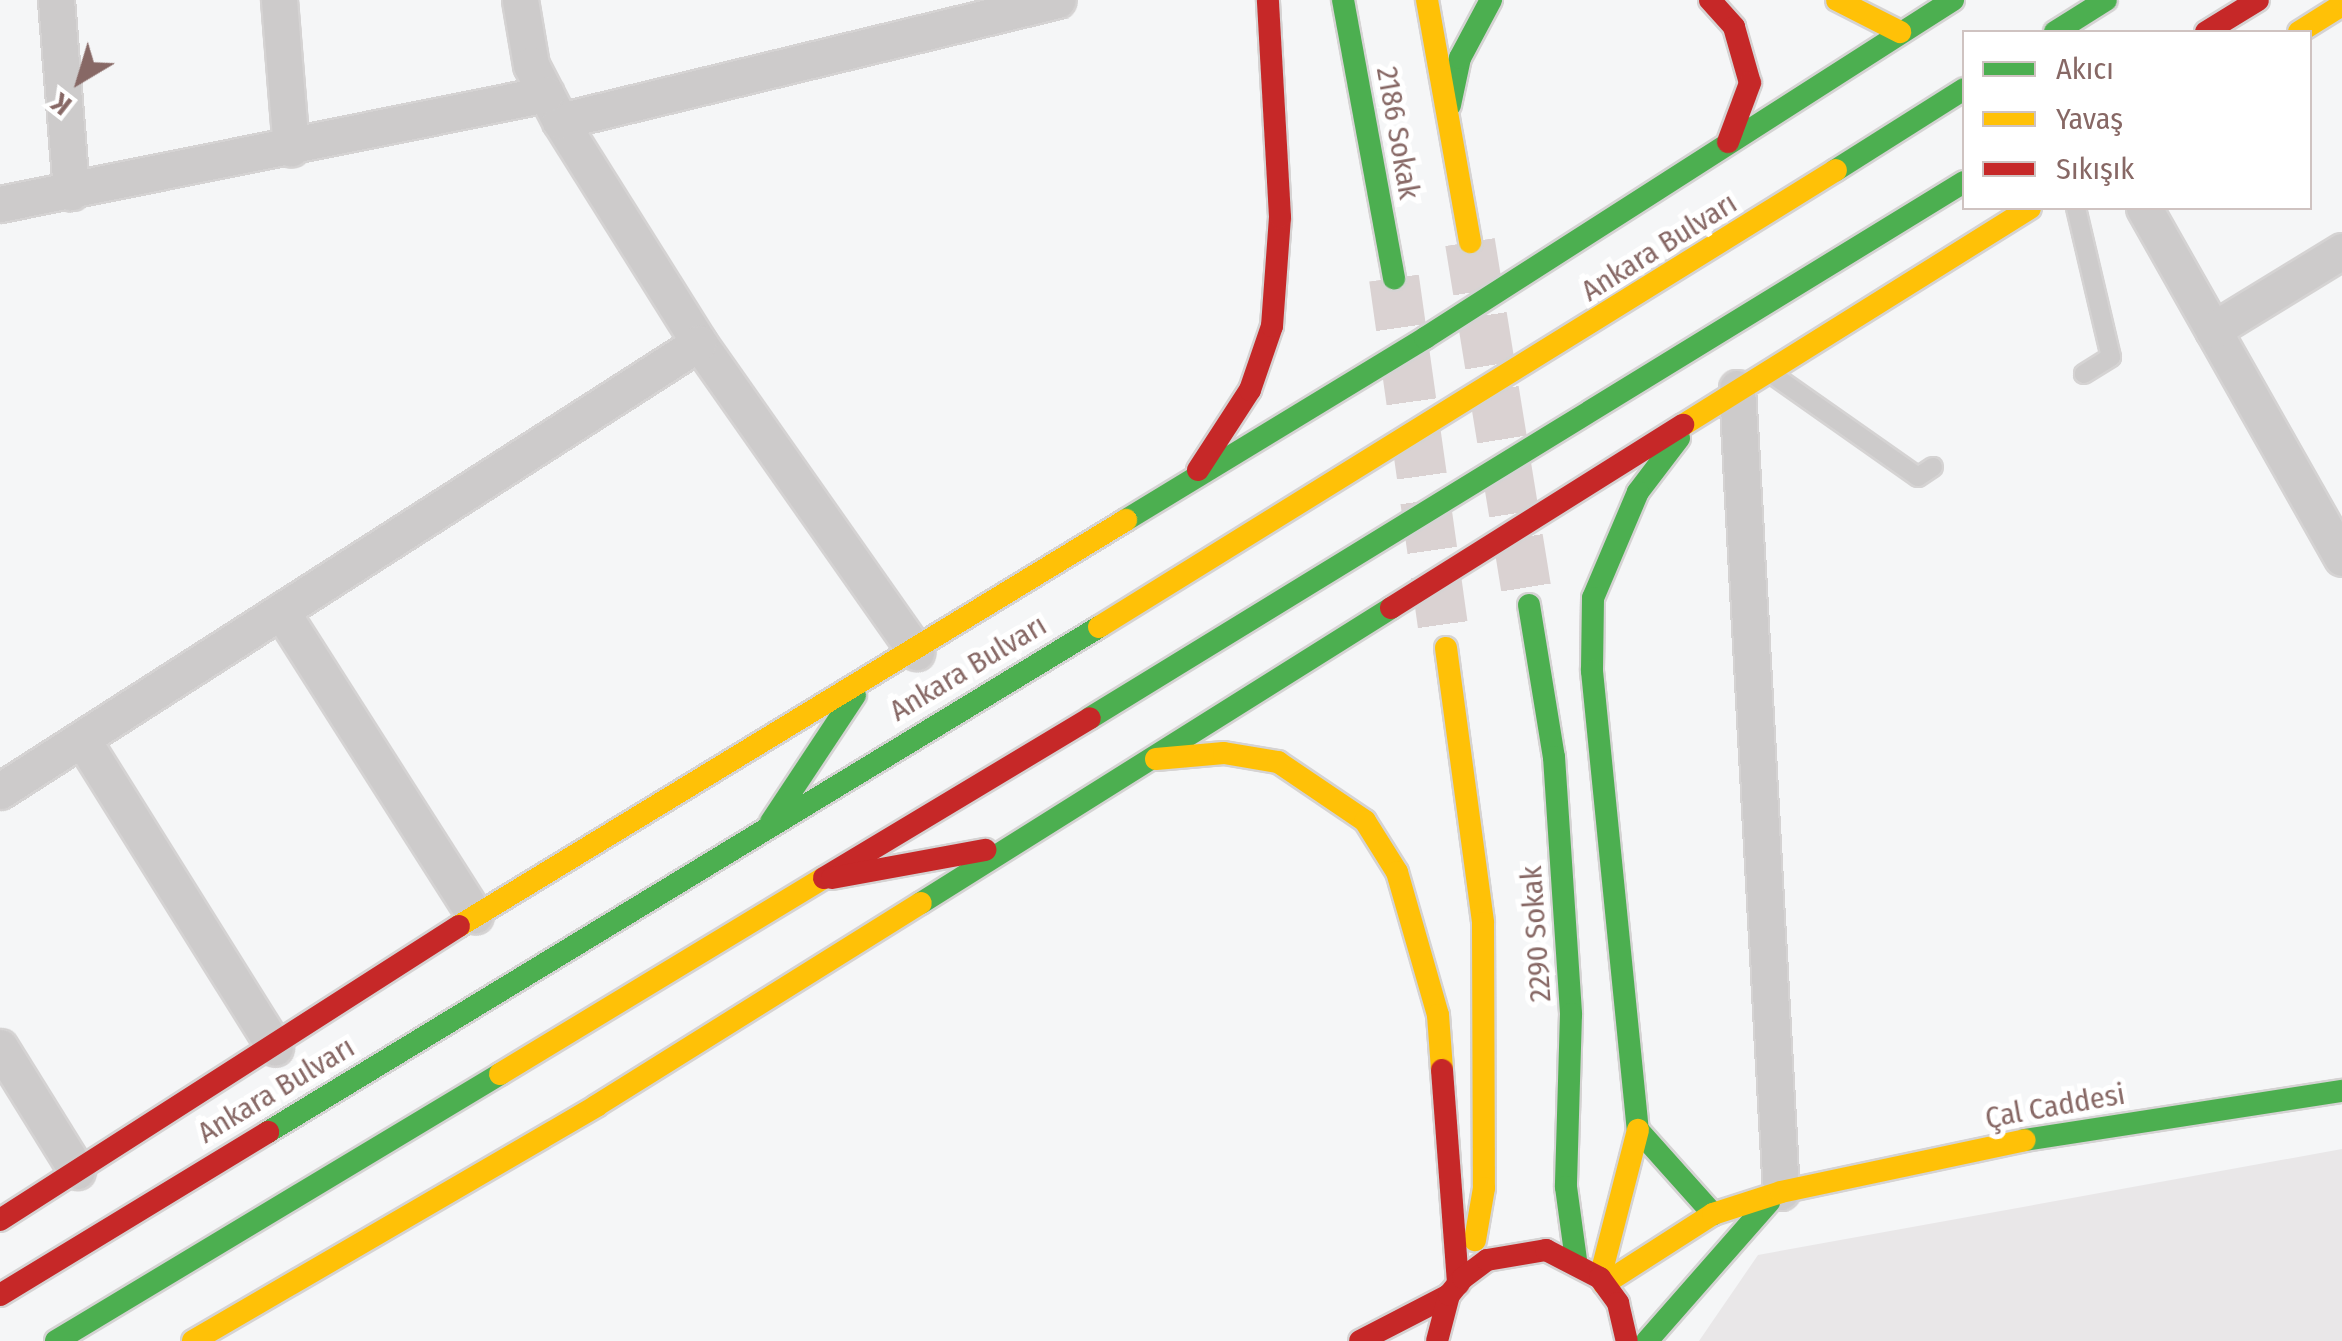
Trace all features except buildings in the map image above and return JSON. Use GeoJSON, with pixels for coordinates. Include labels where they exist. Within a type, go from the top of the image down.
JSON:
{"type":"FeatureCollection","features":[{"type":"Feature","properties":{"kind":"main road"},"geometry":{"type":"LineString","coordinates":[[1188,484],[1250,390],[1272,326],[1280,217],[1268,0]]}},
{"type":"Feature","properties":{"kind":"main road","name":"2186 Sokak"},"geometry":{"type":"LineString","coordinates":[[1343,0],[1394,278]]}},
{"type":"Feature","properties":{"kind":"main road","name":"2186 Sokak"},"geometry":{"type":"LineString","coordinates":[[1427,0],[1470,242]]}},
{"type":"Feature","properties":{"kind":"main road"},"geometry":{"type":"LineString","coordinates":[[1447,120],[1460,58],[1492,0]]}},
{"type":"Feature","properties":{"kind":"main road"},"geometry":{"type":"LineString","coordinates":[[1710,0],[1734,27],[1750,83],[1728,142]]}},
{"type":"Feature","properties":{"kind":"main road"},"geometry":{"type":"LineString","coordinates":[[1837,0],[1900,32]]}},
{"type":"Feature","properties":{"kind":"main road","name":"Ankara Bulvarı"},"geometry":{"type":"LineString","coordinates":[[0,1220],[275,1048],[475,916],[916,652],[1425,338],[1953,0]]}},
{"type":"Feature","properties":{"kind":"main road"},"geometry":{"type":"LineString","coordinates":[[2058,30],[2106,0]]}},
{"type":"Feature","properties":{"kind":"main road"},"geometry":{"type":"LineString","coordinates":[[2209,30],[2258,0]]}},
{"type":"Feature","properties":{"kind":"main road"},"geometry":{"type":"LineString","coordinates":[[2303,30],[2342,5]]}},
{"type":"Feature","properties":{"kind":"main road","name":"Ankara Bulvarı"},"geometry":{"type":"LineString","coordinates":[[0,1295],[770,822],[1450,414],[1962,91]]}},
{"type":"Feature","properties":{"kind":"main road"},"geometry":{"type":"LineString","coordinates":[[56,1341],[827,879],[1962,183]]}},
{"type":"Feature","properties":{"kind":"main road"},"geometry":{"type":"LineString","coordinates":[[193,1341],[596,1106],[1468,562],[1700,410],[2027,210]]}},
{"type":"Feature","properties":{"kind":"main road"},"geometry":{"type":"LineString","coordinates":[[1602,1281],[1638,1130],[1592,671],[1593,598],[1638,492],[1700,410]]}},
{"type":"Feature","properties":{"kind":"main road","name":"2290 Sokak"},"geometry":{"type":"LineString","coordinates":[[1529,605],[1554,757],[1571,1014],[1566,1187],[1576,1260]]}},
{"type":"Feature","properties":{"kind":"main road","name":"2290 Sokak"},"geometry":{"type":"LineString","coordinates":[[1436,1341],[1457,1286],[1484,1188],[1483,923],[1446,648]]}},
{"type":"Feature","properties":{"kind":"main road"},"geometry":{"type":"LineString","coordinates":[[770,822],[864,683]]}},
{"type":"Feature","properties":{"kind":"main road"},"geometry":{"type":"LineString","coordinates":[[1146,760],[1224,754],[1278,762],[1365,821],[1397,872],[1438,1015],[1457,1286]]}},
{"type":"Feature","properties":{"kind":"main road"},"geometry":{"type":"LineString","coordinates":[[827,879],[1009,846]]}},
{"type":"Feature","properties":{"kind":"main road","name":"Çal Caddesi"},"geometry":{"type":"LineString","coordinates":[[1602,1281],[1713,1214],[1781,1192],[2057,1133],[2342,1091]]}},
{"type":"Feature","properties":{"kind":"main road"},"geometry":{"type":"LineString","coordinates":[[1638,1130],[1713,1214]]}},
{"type":"Feature","properties":{"kind":"main road"},"geometry":{"type":"LineString","coordinates":[[0,1266],[179,1184]]}},
{"type":"Feature","properties":{"kind":"main road"},"geometry":{"type":"LineString","coordinates":[[1648,1341],[1743,1225],[1781,1192]]}},
{"type":"Feature","properties":{"kind":"main road"},"geometry":{"type":"LineString","coordinates":[[93,1341],[230,1235]]}},
{"type":"Feature","properties":{"kind":"main road"},"geometry":{"type":"LineString","coordinates":[[1360,1341],[1516,1250],[1546,1250],[1576,1260],[1602,1281],[1618,1303],[1626,1341]]}},
{"type":"Feature","properties":{"kind":"street"},"geometry":{"type":"LineString","coordinates":[[56,0],[71,192]]}},
{"type":"Feature","properties":{"kind":"street"},"geometry":{"type":"LineString","coordinates":[[279,0],[291,149]]}},
{"type":"Feature","properties":{"kind":"street"},"geometry":{"type":"LineString","coordinates":[[520,0],[531,65],[553,108],[699,343],[916,652]]}},
{"type":"Feature","properties":{"kind":"street"},"geometry":{"type":"LineString","coordinates":[[0,204],[291,149],[553,108],[1058,0]]}},
{"type":"Feature","properties":{"kind":"street"},"geometry":{"type":"LineString","coordinates":[[2145,210],[2342,558]]}},
{"type":"Feature","properties":{"kind":"street"},"geometry":{"type":"LineString","coordinates":[[2213,330],[2342,251]]}},
{"type":"Feature","properties":{"kind":"street"},"geometry":{"type":"LineString","coordinates":[[0,791],[699,343]]}},
{"type":"Feature","properties":{"kind":"street"},"geometry":{"type":"LineString","coordinates":[[1753,380],[1781,1192]]}},
{"type":"Feature","properties":{"kind":"street"},"geometry":{"type":"LineString","coordinates":[[281,611],[475,916]]}},
{"type":"Feature","properties":{"kind":"street"},"geometry":{"type":"LineString","coordinates":[[82,739],[275,1048]]}},
{"type":"Feature","properties":{"kind":"street"},"geometry":{"type":"LineString","coordinates":[[0,1047],[77,1171]]}},
{"type":"Feature","properties":{"kind":"lane"},"geometry":{"type":"LineString","coordinates":[[2076,210],[2111,357],[2084,374]]}},
{"type":"Feature","properties":{"kind":"lane"},"geometry":{"type":"LineString","coordinates":[[1753,380],[1918,477],[1933,467]]}},
{"type":"Feature","properties":{"kind":"shaded area"},"geometry":{"type":"Polygon","coordinates":[[[2342,1149],[2342,1341],[1699,1341],[1758,1255],[2342,1149]]]}},
{"type":"Feature","properties":{"kind":"tunnel"},"geometry":{"type":"LineString","coordinates":[[1470,242],[1529,605]]}},
{"type":"Feature","properties":{"kind":"tunnel"},"geometry":{"type":"LineString","coordinates":[[1394,278],[1446,648]]}},
{"type":"Feature","properties":{"kind":"traffic: fast"},"geometry":{"type":"LineString","coordinates":[[1343,0],[1394,278]]}},
{"type":"Feature","properties":{"kind":"traffic: fast"},"geometry":{"type":"LineString","coordinates":[[1450,105],[1460,58],[1491,0]]}},
{"type":"Feature","properties":{"kind":"traffic: fast"},"geometry":{"type":"LineString","coordinates":[[1126,520],[1425,338],[1953,0]]}},
{"type":"Feature","properties":{"kind":"traffic: fast"},"geometry":{"type":"LineString","coordinates":[[2058,30],[2106,0]]}},
{"type":"Feature","properties":{"kind":"traffic: fast"},"geometry":{"type":"LineString","coordinates":[[1836,170],[1962,90]]}},
{"type":"Feature","properties":{"kind":"traffic: fast"},"geometry":{"type":"LineString","coordinates":[[1090,718],[1962,183]]}},
{"type":"Feature","properties":{"kind":"traffic: fast"},"geometry":{"type":"LineString","coordinates":[[1679,438],[1638,492],[1593,598],[1592,671],[1638,1130],[1713,1214]]}},
{"type":"Feature","properties":{"kind":"traffic: fast"},"geometry":{"type":"LineString","coordinates":[[1529,605],[1554,757],[1571,1014],[1566,1187],[1576,1260]]}},
{"type":"Feature","properties":{"kind":"traffic: fast"},"geometry":{"type":"LineString","coordinates":[[921,903],[1391,608]]}},
{"type":"Feature","properties":{"kind":"traffic: fast"},"geometry":{"type":"LineString","coordinates":[[268,1132],[1099,627]]}},
{"type":"Feature","properties":{"kind":"traffic: fast"},"geometry":{"type":"LineString","coordinates":[[771,822],[855,695]]}},
{"type":"Feature","properties":{"kind":"traffic: fast"},"geometry":{"type":"LineString","coordinates":[[56,1341],[500,1074]]}},
{"type":"Feature","properties":{"kind":"traffic: fast"},"geometry":{"type":"LineString","coordinates":[[2025,1140],[2342,1091]]}},
{"type":"Feature","properties":{"kind":"traffic: fast"},"geometry":{"type":"LineString","coordinates":[[1647,1341],[1769,1202]]}},
{"type":"Feature","properties":{"kind":"traffic: slow"},"geometry":{"type":"LineString","coordinates":[[1427,0],[1470,242]]}},
{"type":"Feature","properties":{"kind":"traffic: slow"},"geometry":{"type":"LineString","coordinates":[[1837,0],[1900,32]]}},
{"type":"Feature","properties":{"kind":"traffic: slow"},"geometry":{"type":"LineString","coordinates":[[2302,30],[2342,5]]}},
{"type":"Feature","properties":{"kind":"traffic: slow"},"geometry":{"type":"LineString","coordinates":[[1099,627],[1836,170]]}},
{"type":"Feature","properties":{"kind":"traffic: slow"},"geometry":{"type":"LineString","coordinates":[[1683,425],[2027,210]]}},
{"type":"Feature","properties":{"kind":"traffic: slow"},"geometry":{"type":"LineString","coordinates":[[459,926],[1126,520]]}},
{"type":"Feature","properties":{"kind":"traffic: slow"},"geometry":{"type":"LineString","coordinates":[[1446,648],[1483,923],[1484,1188],[1475,1240]]}},
{"type":"Feature","properties":{"kind":"traffic: slow"},"geometry":{"type":"LineString","coordinates":[[1156,759],[1224,753],[1278,762],[1365,821],[1397,872],[1438,1015],[1442,1070]]}},
{"type":"Feature","properties":{"kind":"traffic: slow"},"geometry":{"type":"LineString","coordinates":[[500,1074],[824,878]]}},
{"type":"Feature","properties":{"kind":"traffic: slow"},"geometry":{"type":"LineString","coordinates":[[193,1341],[596,1106],[921,903]]}},
{"type":"Feature","properties":{"kind":"traffic: slow"},"geometry":{"type":"LineString","coordinates":[[1600,1278],[1638,1130]]}},
{"type":"Feature","properties":{"kind":"traffic: slow"},"geometry":{"type":"LineString","coordinates":[[1604,1284],[1713,1214],[1781,1192],[2025,1140]]}},
{"type":"Feature","properties":{"kind":"traffic: jam"},"geometry":{"type":"LineString","coordinates":[[1198,470],[1250,390],[1272,326],[1280,217],[1268,0]]}},
{"type":"Feature","properties":{"kind":"traffic: jam"},"geometry":{"type":"LineString","coordinates":[[1710,0],[1734,27],[1750,83],[1728,142]]}},
{"type":"Feature","properties":{"kind":"traffic: jam"},"geometry":{"type":"LineString","coordinates":[[2209,30],[2258,0]]}},
{"type":"Feature","properties":{"kind":"traffic: jam"},"geometry":{"type":"LineString","coordinates":[[1391,608],[1683,425]]}},
{"type":"Feature","properties":{"kind":"traffic: jam"},"geometry":{"type":"LineString","coordinates":[[824,878],[1090,718]]}},
{"type":"Feature","properties":{"kind":"traffic: jam"},"geometry":{"type":"LineString","coordinates":[[832,878],[985,850]]}},
{"type":"Feature","properties":{"kind":"traffic: jam"},"geometry":{"type":"LineString","coordinates":[[0,1220],[459,926]]}},
{"type":"Feature","properties":{"kind":"traffic: jam"},"geometry":{"type":"LineString","coordinates":[[1442,1070],[1458,1284]]}},
{"type":"Feature","properties":{"kind":"traffic: jam"},"geometry":{"type":"LineString","coordinates":[[0,1295],[268,1132]]}},
{"type":"Feature","properties":{"kind":"traffic: jam"},"geometry":{"type":"LineString","coordinates":[[1437,1341],[1449,1295],[1463,1278],[1487,1260],[1546,1250],[1600,1278],[1618,1303],[1627,1341]]}},
{"type":"Feature","properties":{"kind":"traffic: jam"},"geometry":{"type":"LineString","coordinates":[[1360,1341],[1449,1295]]}}]}
